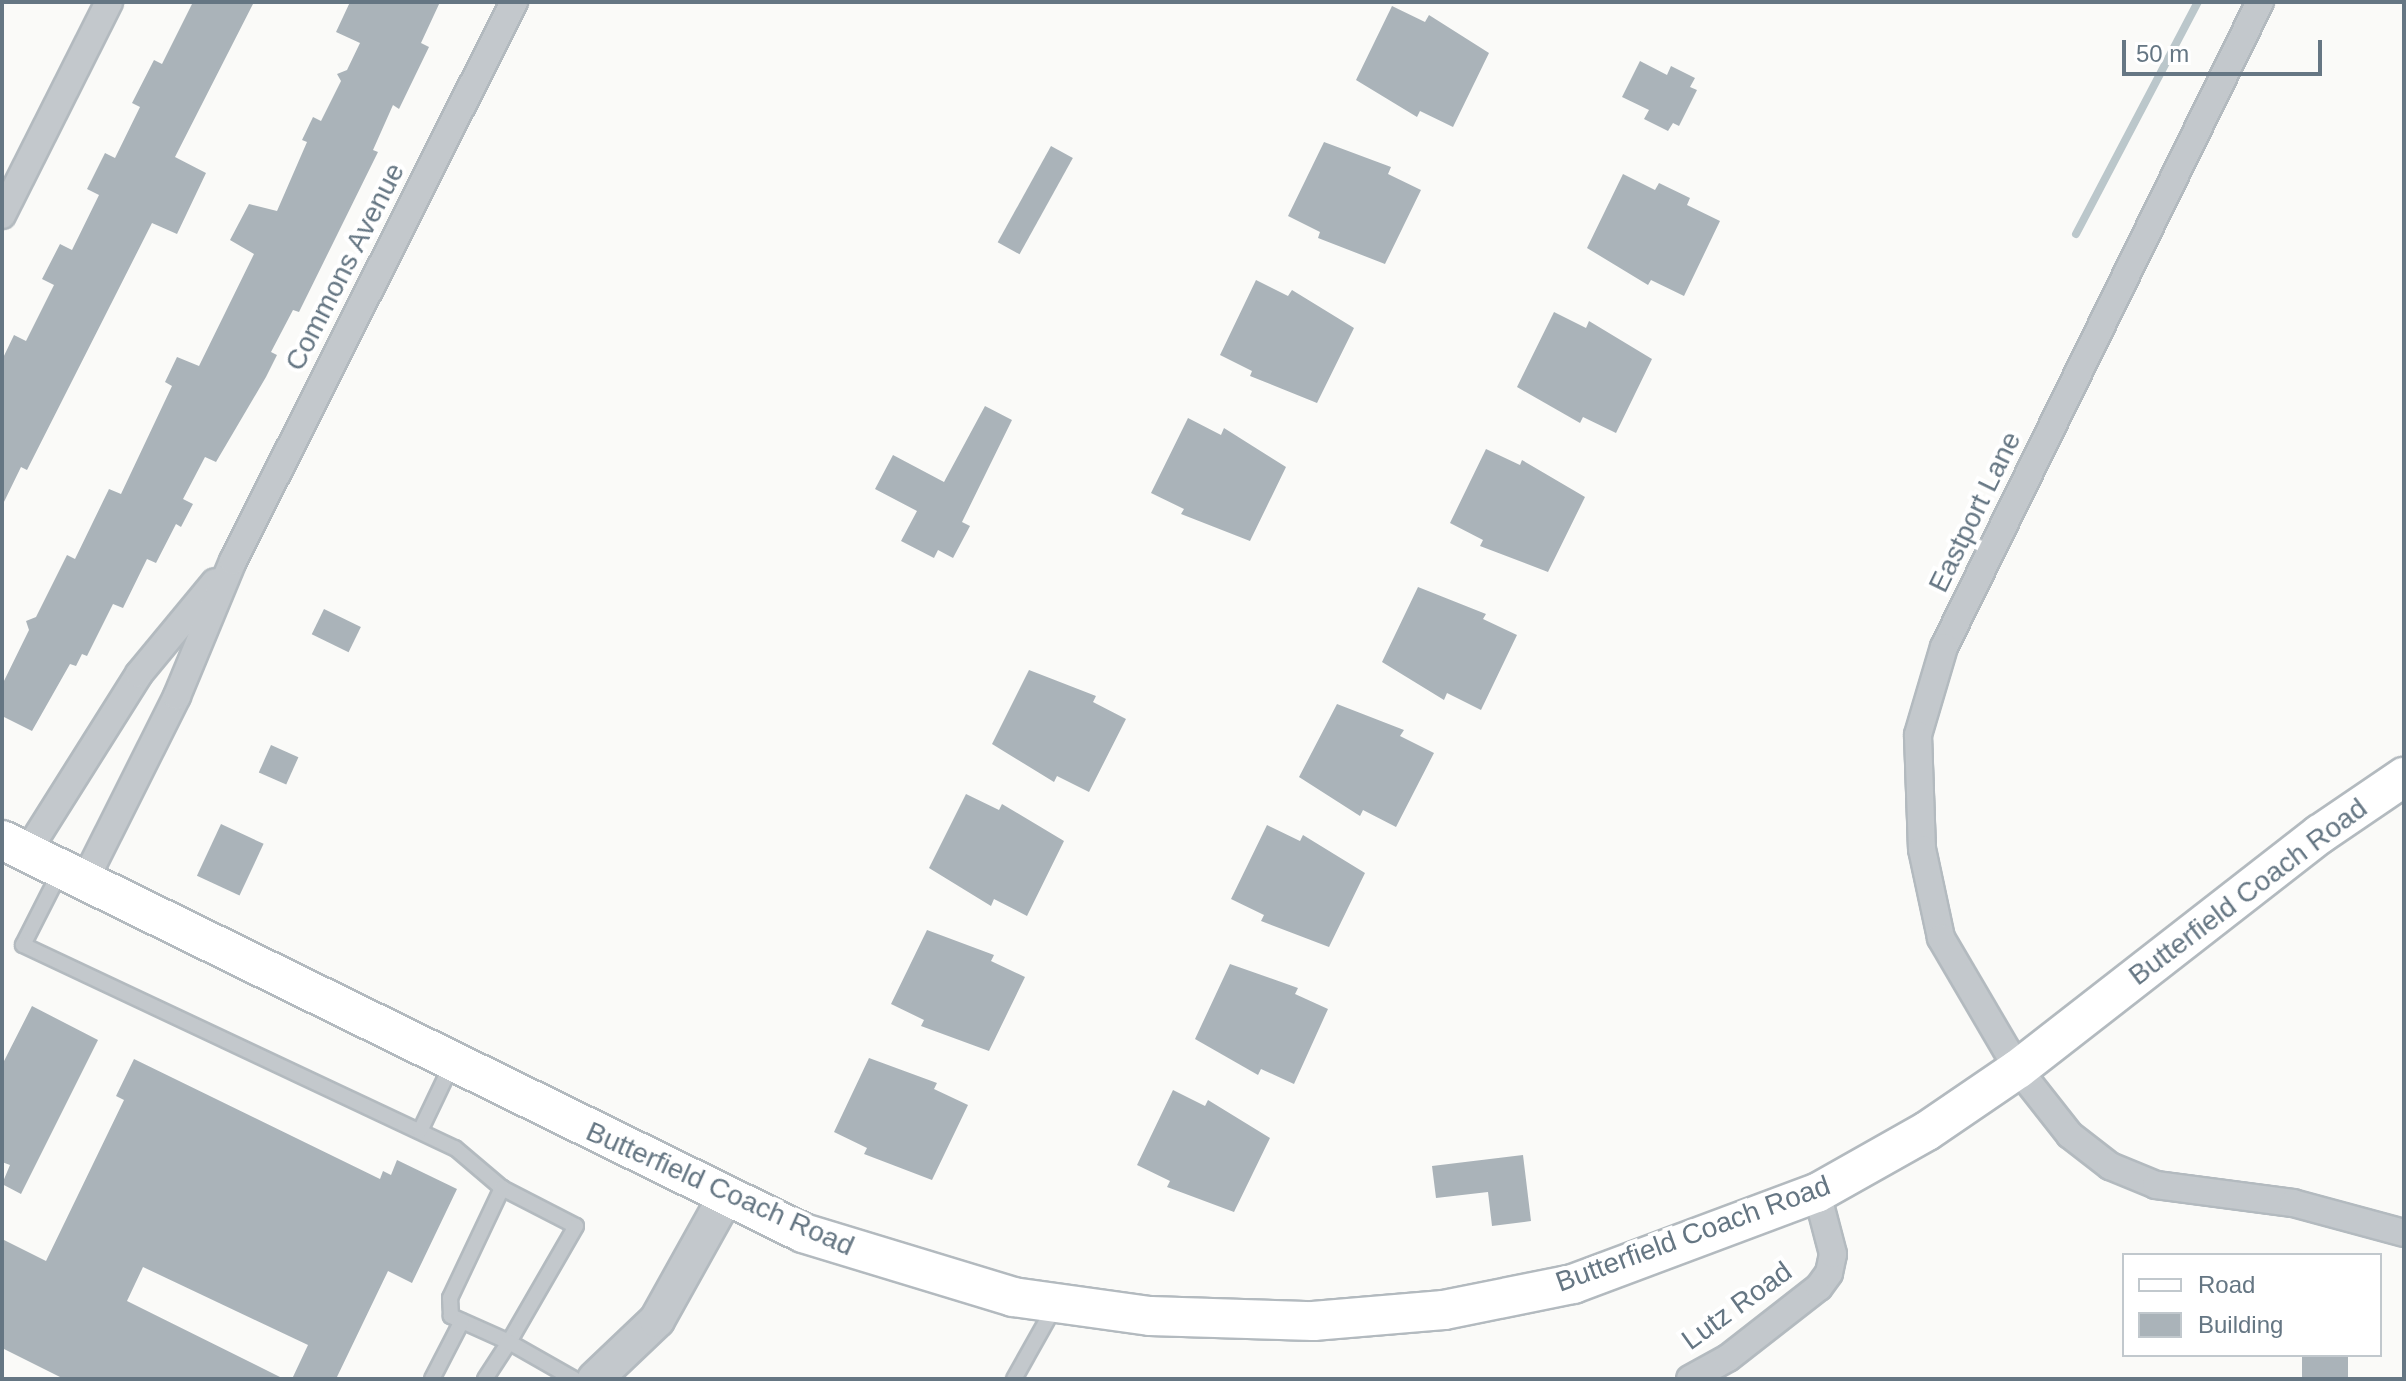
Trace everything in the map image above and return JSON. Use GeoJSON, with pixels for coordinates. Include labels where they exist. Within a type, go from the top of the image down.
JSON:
{"type":"FeatureCollection","features":[{"type":"Feature","properties":{"kind":"main road","name":"Butterfield Coach Road"},"geometry":{"type":"LineString","coordinates":[[15,846],[725,1198],[881,1260],[1056,1304],[1222,1321],[1313,1321],[1444,1310],[1573,1284],[1817,1193],[1927,1131],[2018,1069],[2320,834],[2404,777]]}},
{"type":"Feature","properties":{"kind":"street"},"geometry":{"type":"LineString","coordinates":[[2,215],[109,2]]}},
{"type":"Feature","properties":{"kind":"street","name":"Commons Avenue"},"geometry":{"type":"LineString","coordinates":[[72,876],[177,696],[233,561],[514,2]]}},
{"type":"Feature","properties":{"kind":"street","name":"Eastport Lane"},"geometry":{"type":"LineString","coordinates":[[2018,1069],[1941,938],[1922,849],[1918,735],[1944,647],[2260,2]]}},
{"type":"Feature","properties":{"kind":"street","name":"Commons Avenue"},"geometry":{"type":"LineString","coordinates":[[15,846],[139,674],[233,561]]}},
{"type":"Feature","properties":{"kind":"street"},"geometry":{"type":"LineString","coordinates":[[2018,1069],[2070,1135],[2110,1166],[2144,1181],[2293,1203],[2404,1233]]}},
{"type":"Feature","properties":{"kind":"street","name":"Lutz Road"},"geometry":{"type":"LineString","coordinates":[[1690,1379],[1728,1358],[1819,1287],[1829,1273],[1833,1254],[1817,1193]]}},
{"type":"Feature","properties":{"kind":"street"},"geometry":{"type":"LineString","coordinates":[[595,1379],[657,1320],[725,1198]]}},
{"type":"Feature","properties":{"kind":"lane"},"geometry":{"type":"LineString","coordinates":[[72,876],[23,945],[455,1148],[502,1188],[576,1226],[485,1379]]}},
{"type":"Feature","properties":{"kind":"lane"},"geometry":{"type":"LineString","coordinates":[[420,1131],[452,1064]]}},
{"type":"Feature","properties":{"kind":"lane"},"geometry":{"type":"LineString","coordinates":[[502,1188],[450,1298],[451,1316],[509,1342],[574,1379]]}},
{"type":"Feature","properties":{"kind":"lane"},"geometry":{"type":"LineString","coordinates":[[1014,1379],[1056,1304]]}},
{"type":"Feature","properties":{"kind":"lane"},"geometry":{"type":"LineString","coordinates":[[432,1379],[462,1321]]}},
{"type":"Feature","properties":{"kind":"building"},"geometry":{"type":"Polygon","coordinates":[[[193,2],[254,2],[175,157],[206,173],[177,234],[152,223],[27,470],[21,467],[2,506],[2,360],[14,335],[26,341],[54,285],[42,279],[60,244],[72,250],[99,195],[87,189],[105,153],[115,158],[140,107],[132,103],[154,60],[162,64],[193,2]]]}},
{"type":"Feature","properties":{"kind":"building"},"geometry":{"type":"Polygon","coordinates":[[[350,2],[440,2],[421,43],[429,47],[399,109],[393,105],[373,150],[378,152],[299,312],[293,310],[271,352],[277,355],[266,377],[216,462],[205,457],[183,499],[193,504],[181,527],[176,524],[156,563],[147,559],[123,608],[113,604],[87,656],[82,654],[76,666],[70,664],[32,731],[2,716],[2,685],[29,630],[26,621],[36,617],[67,555],[75,559],[109,489],[121,494],[172,386],[165,382],[177,357],[199,366],[254,254],[230,240],[249,204],[277,211],[307,142],[302,140],[313,117],[321,121],[341,81],[337,74],[347,70],[360,43],[336,32],[350,2]]]}},
{"type":"Feature","properties":{"kind":"building"},"geometry":{"type":"Polygon","coordinates":[[[1392,6],[1425,22],[1429,15],[1489,53],[1453,127],[1420,111],[1417,117],[1356,80],[1392,6]]]}},
{"type":"Feature","properties":{"kind":"building"},"geometry":{"type":"Polygon","coordinates":[[[1640,61],[1667,75],[1671,66],[1695,78],[1690,87],[1697,90],[1679,126],[1673,123],[1668,131],[1644,119],[1649,110],[1622,97],[1640,61]]]}},
{"type":"Feature","properties":{"kind":"building"},"geometry":{"type":"Polygon","coordinates":[[[1324,142],[1391,167],[1388,174],[1421,190],[1385,264],[1318,238],[1320,232],[1288,216],[1324,142]]]}},
{"type":"Feature","properties":{"kind":"building"},"geometry":{"type":"Polygon","coordinates":[[[1051,146],[1073,158],[1020,254],[998,242],[1051,146]]]}},
{"type":"Feature","properties":{"kind":"building"},"geometry":{"type":"Polygon","coordinates":[[[1623,174],[1655,190],[1659,183],[1690,198],[1687,205],[1720,221],[1684,296],[1651,280],[1648,285],[1587,248],[1623,174]]]}},
{"type":"Feature","properties":{"kind":"building"},"geometry":{"type":"Polygon","coordinates":[[[1256,280],[1288,296],[1292,290],[1354,328],[1317,403],[1250,376],[1252,371],[1220,355],[1256,280]]]}},
{"type":"Feature","properties":{"kind":"building"},"geometry":{"type":"Polygon","coordinates":[[[1554,312],[1586,328],[1589,321],[1652,359],[1616,433],[1583,417],[1580,423],[1517,387],[1554,312]]]}},
{"type":"Feature","properties":{"kind":"building"},"geometry":{"type":"Polygon","coordinates":[[[985,406],[1012,420],[962,522],[970,526],[953,558],[938,550],[934,558],[901,541],[917,511],[875,489],[893,455],[944,482],[985,406]]]}},
{"type":"Feature","properties":{"kind":"building"},"geometry":{"type":"Polygon","coordinates":[[[1188,418],[1221,435],[1224,428],[1286,467],[1250,541],[1181,514],[1184,509],[1151,493],[1188,418]]]}},
{"type":"Feature","properties":{"kind":"building"},"geometry":{"type":"Polygon","coordinates":[[[1486,449],[1520,465],[1522,460],[1585,497],[1548,572],[1480,546],[1483,540],[1450,523],[1486,449]]]}},
{"type":"Feature","properties":{"kind":"building"},"geometry":{"type":"Polygon","coordinates":[[[1418,587],[1486,614],[1483,619],[1517,635],[1481,710],[1447,693],[1444,700],[1382,662],[1418,587]]]}},
{"type":"Feature","properties":{"kind":"building"},"geometry":{"type":"Polygon","coordinates":[[[324,609],[361,627],[349,652],[312,634],[324,609]]]}},
{"type":"Feature","properties":{"kind":"building"},"geometry":{"type":"Polygon","coordinates":[[[1029,670],[1096,696],[1093,702],[1126,719],[1089,792],[1057,776],[1054,782],[992,744],[1029,670]]]}},
{"type":"Feature","properties":{"kind":"building"},"geometry":{"type":"Polygon","coordinates":[[[1337,704],[1404,730],[1400,736],[1434,753],[1396,827],[1363,810],[1360,816],[1299,777],[1337,704]]]}},
{"type":"Feature","properties":{"kind":"building"},"geometry":{"type":"Polygon","coordinates":[[[271,745],[298,757],[286,785],[259,772],[271,745]]]}},
{"type":"Feature","properties":{"kind":"building"},"geometry":{"type":"Polygon","coordinates":[[[966,794],[999,810],[1002,804],[1064,841],[1027,916],[994,899],[991,906],[929,868],[966,794]]]}},
{"type":"Feature","properties":{"kind":"building"},"geometry":{"type":"Polygon","coordinates":[[[221,824],[264,844],[240,896],[197,876],[221,824]]]}},
{"type":"Feature","properties":{"kind":"building"},"geometry":{"type":"Polygon","coordinates":[[[1267,825],[1300,841],[1303,835],[1365,873],[1329,947],[1261,921],[1264,915],[1231,899],[1267,825]]]}},
{"type":"Feature","properties":{"kind":"building"},"geometry":{"type":"Polygon","coordinates":[[[927,930],[994,955],[991,961],[1025,977],[989,1051],[921,1026],[924,1020],[891,1004],[927,930]]]}},
{"type":"Feature","properties":{"kind":"building"},"geometry":{"type":"Polygon","coordinates":[[[1230,964],[1298,988],[1295,994],[1328,1009],[1294,1084],[1261,1069],[1258,1075],[1195,1039],[1230,964]]]}},
{"type":"Feature","properties":{"kind":"building"},"geometry":{"type":"Polygon","coordinates":[[[32,1006],[98,1040],[21,1194],[2,1184],[10,1165],[2,1162],[2,1065],[32,1006]]]}},
{"type":"Feature","properties":{"kind":"building"},"geometry":{"type":"Polygon","coordinates":[[[869,1058],[937,1083],[934,1089],[968,1105],[932,1180],[864,1154],[867,1148],[834,1132],[869,1058]]]}},
{"type":"Feature","properties":{"kind":"building"},"geometry":{"type":"Polygon","coordinates":[[[134,1059],[380,1179],[383,1171],[391,1175],[397,1160],[457,1189],[412,1283],[388,1271],[336,1379],[292,1379],[308,1345],[143,1267],[127,1301],[284,1379],[64,1379],[2,1348],[2,1239],[46,1261],[124,1100],[116,1096],[134,1059]]]}},
{"type":"Feature","properties":{"kind":"building"},"geometry":{"type":"Polygon","coordinates":[[[1173,1090],[1205,1106],[1208,1100],[1270,1138],[1234,1212],[1167,1187],[1170,1181],[1137,1165],[1173,1090]]]}},
{"type":"Feature","properties":{"kind":"building"},"geometry":{"type":"Polygon","coordinates":[[[1523,1155],[1531,1221],[1492,1226],[1488,1192],[1436,1198],[1432,1166],[1523,1155]]]}},
{"type":"Feature","properties":{"kind":"building"},"geometry":{"type":"Polygon","coordinates":[[[2302,1357],[2348,1357],[2348,1379],[2302,1379],[2302,1357]]]}},
{"type":"Feature","properties":{"kind":"waterway"},"geometry":{"type":"LineString","coordinates":[[2076,234],[2198,2]]}}]}
